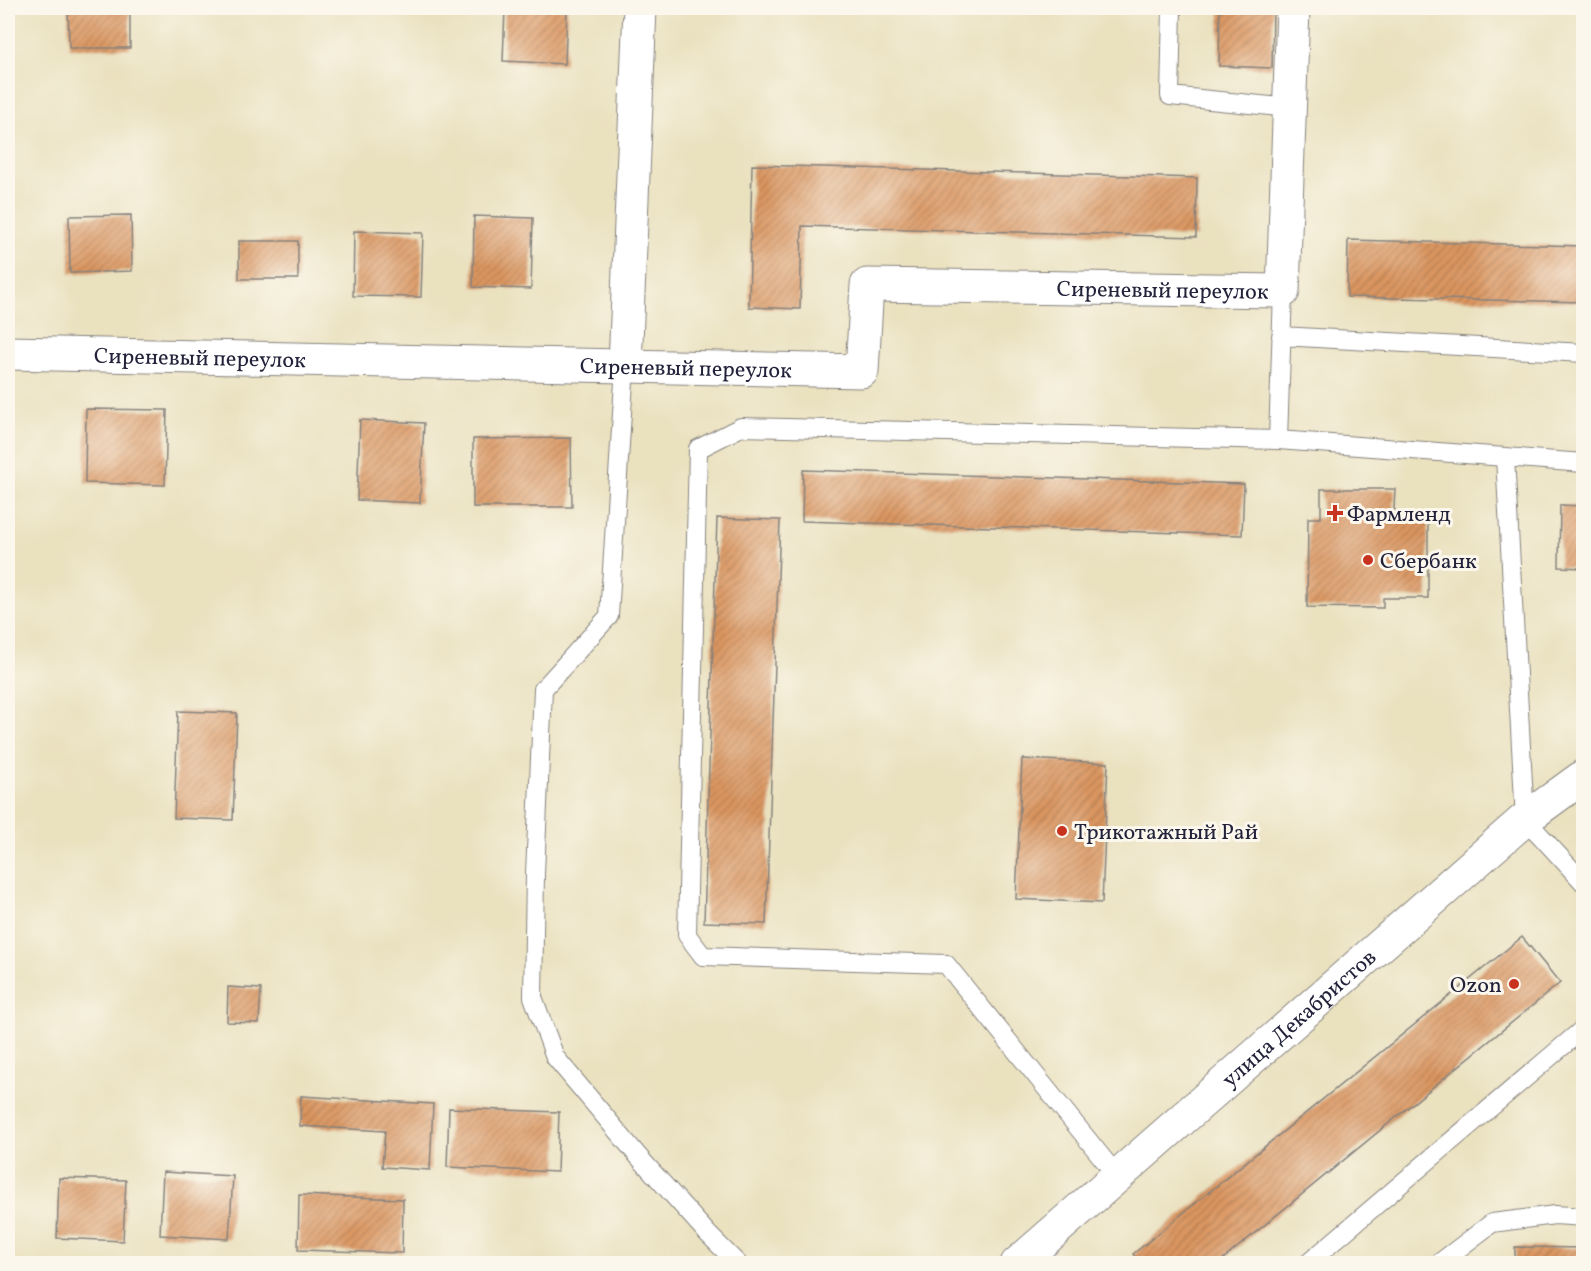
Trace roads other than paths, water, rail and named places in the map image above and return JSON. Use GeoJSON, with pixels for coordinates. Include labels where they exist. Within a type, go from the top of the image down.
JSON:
{"type":"FeatureCollection","features":[{"type":"Feature","properties":{"kind":"street"},"geometry":{"type":"LineString","coordinates":[[625,366],[640,8]]}},
{"type":"Feature","properties":{"kind":"street"},"geometry":{"type":"LineString","coordinates":[[1283,291],[1293,8]]}},
{"type":"Feature","properties":{"kind":"street","name":"Сиреневый переулок"},"geometry":{"type":"LineString","coordinates":[[8,353],[862,371],[867,285],[1283,291]]}},
{"type":"Feature","properties":{"kind":"street","name":"улица Декабристов"},"geometry":{"type":"LineString","coordinates":[[1028,1260],[1117,1176],[1525,819],[1584,776]]}},
{"type":"Feature","properties":{"kind":"lane"},"geometry":{"type":"LineString","coordinates":[[1172,8],[1170,96],[1290,108]]}},
{"type":"Feature","properties":{"kind":"lane"},"geometry":{"type":"LineString","coordinates":[[1278,440],[1283,291]]}},
{"type":"Feature","properties":{"kind":"lane"},"geometry":{"type":"LineString","coordinates":[[1281,336],[1584,353]]}},
{"type":"Feature","properties":{"kind":"lane"},"geometry":{"type":"LineString","coordinates":[[625,366],[609,616],[543,689],[533,997],[555,1057],[638,1156],[708,1234],[738,1263]]}},
{"type":"Feature","properties":{"kind":"lane"},"geometry":{"type":"LineString","coordinates":[[1117,1176],[946,964],[704,956],[687,935],[698,449],[741,428],[1278,440],[1584,463]]}},
{"type":"Feature","properties":{"kind":"lane"},"geometry":{"type":"LineString","coordinates":[[1505,457],[1525,819],[1584,883]]}},
{"type":"Feature","properties":{"kind":"lane"},"geometry":{"type":"LineString","coordinates":[[1306,1263],[1584,1028]]}},
{"type":"Feature","properties":{"kind":"lane"},"geometry":{"type":"LineString","coordinates":[[1438,1263],[1492,1223],[1555,1215],[1584,1217]]}},
{"type":"Feature","properties":{"kind":"place","name":"Фармленд"},"geometry":{"type":"Point","coordinates":[1335,513]}},
{"type":"Feature","properties":{"kind":"place","name":"Сбербанк"},"geometry":{"type":"Point","coordinates":[1368,560]}},
{"type":"Feature","properties":{"kind":"place","name":"Трикотажный Рай"},"geometry":{"type":"Point","coordinates":[1062,831]}},
{"type":"Feature","properties":{"kind":"place","name":"Ozon"},"geometry":{"type":"Point","coordinates":[1514,984]}}]}
